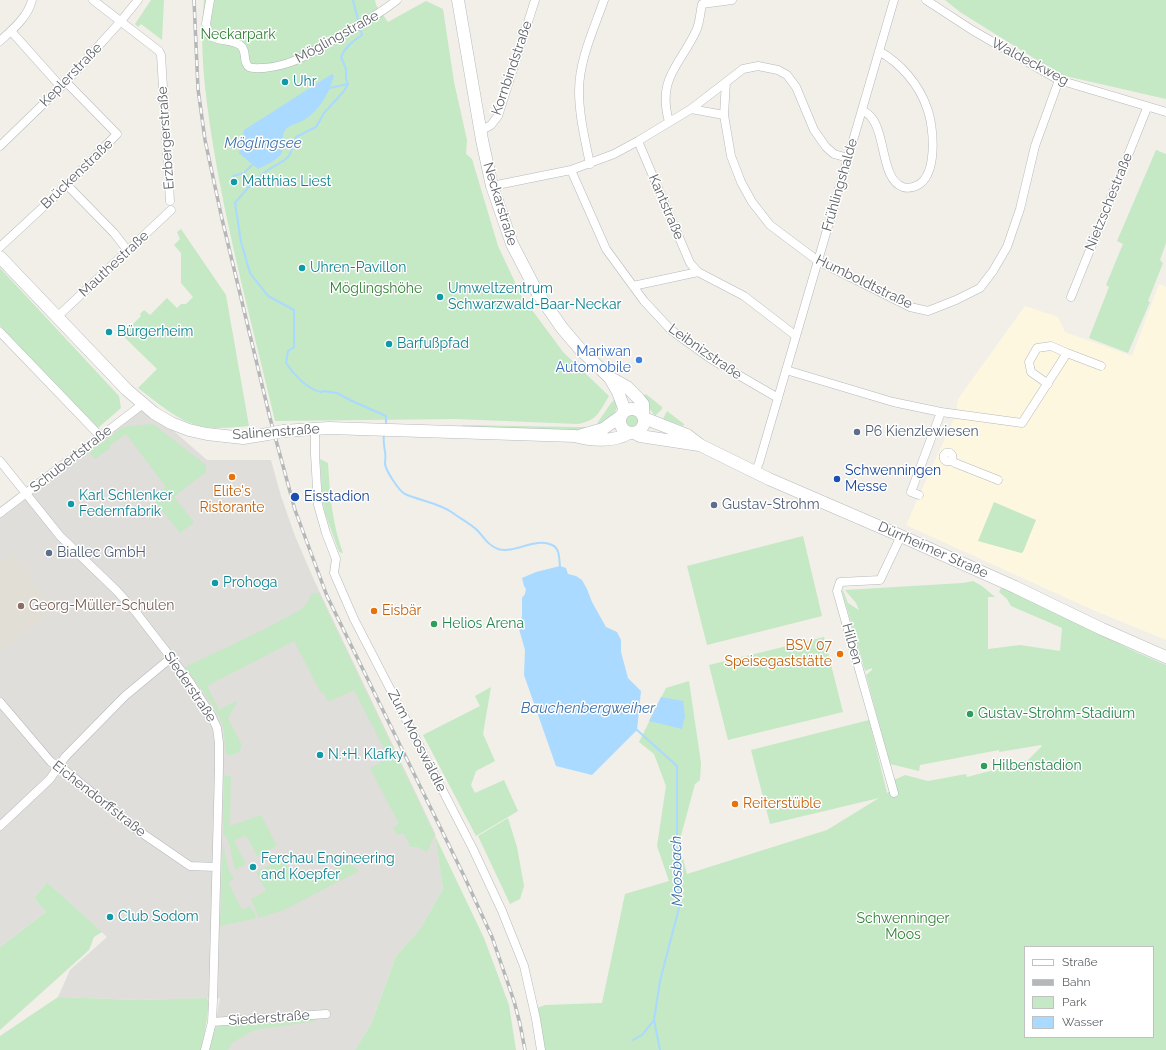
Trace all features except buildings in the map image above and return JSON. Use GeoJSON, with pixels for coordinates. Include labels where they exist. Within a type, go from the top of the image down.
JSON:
{"type":"FeatureCollection","features":[{"type":"Feature","properties":{"kind":"main road","name":"Neckarstraße"},"geometry":{"type":"LineString","coordinates":[[458,0],[480,130],[492,186],[512,244],[548,310],[580,349],[609,377],[627,388],[638,398],[643,404],[644,416]]}},
{"type":"Feature","properties":{"kind":"main road","name":"Salinenstraße"},"geometry":{"type":"LineString","coordinates":[[0,257],[127,390],[143,404],[171,423],[189,430],[207,434],[243,438],[283,431],[315,429],[438,431],[575,436],[581,438],[610,439],[632,433]]}},
{"type":"Feature","properties":{"kind":"main road","name":"Neckarstraße"},"geometry":{"type":"LineString","coordinates":[[609,377],[618,392],[623,413]]}},
{"type":"Feature","properties":{"kind":"main road"},"geometry":{"type":"LineString","coordinates":[[631,408],[639,410],[644,416],[645,424],[639,431],[632,433],[624,430],[621,426],[620,420],[623,413],[631,408]]}},
{"type":"Feature","properties":{"kind":"main road","name":"Salinenstraße"},"geometry":{"type":"LineString","coordinates":[[575,436],[603,428],[623,413]]}},
{"type":"Feature","properties":{"kind":"main road","name":"Dürrheimer Straße"},"geometry":{"type":"LineString","coordinates":[[644,416],[688,435],[700,445],[755,472],[1015,587],[1102,629],[1166,657]]}},
{"type":"Feature","properties":{"kind":"main road","name":"Dürrheimer Straße"},"geometry":{"type":"LineString","coordinates":[[632,433],[640,436],[664,438],[700,445]]}},
{"type":"Feature","properties":{"kind":"street"},"geometry":{"type":"LineString","coordinates":[[0,41],[27,13],[32,0]]}},
{"type":"Feature","properties":{"kind":"street","name":"Erzbergerstraße"},"geometry":{"type":"LineString","coordinates":[[92,0],[159,51],[161,55],[170,201]]}},
{"type":"Feature","properties":{"kind":"street","name":"Keplerstraße"},"geometry":{"type":"LineString","coordinates":[[0,146],[64,85],[138,0]]}},
{"type":"Feature","properties":{"kind":"street","name":"Möglingstraße"},"geometry":{"type":"LineString","coordinates":[[210,0],[206,24],[209,34],[215,38],[239,44],[244,50],[246,64],[250,68],[274,67],[296,61],[364,23],[397,0]]}},
{"type":"Feature","properties":{"kind":"street","name":"Kornbindstraße"},"geometry":{"type":"LineString","coordinates":[[480,130],[491,125],[498,116],[535,0]]}},
{"type":"Feature","properties":{"kind":"street"},"geometry":{"type":"LineString","coordinates":[[590,164],[583,130],[579,91],[584,59],[604,0]]}},
{"type":"Feature","properties":{"kind":"street"},"geometry":{"type":"LineString","coordinates":[[669,122],[666,112],[665,94],[668,78],[697,30],[702,2],[732,0]]}},
{"type":"Feature","properties":{"kind":"street","name":"Frühlingshalde"},"geometry":{"type":"LineString","coordinates":[[755,472],[759,463],[894,0]]}},
{"type":"Feature","properties":{"kind":"street","name":"Waldeckweg"},"geometry":{"type":"LineString","coordinates":[[926,0],[972,30],[1059,80],[1147,108],[1166,112]]}},
{"type":"Feature","properties":{"kind":"street"},"geometry":{"type":"LineString","coordinates":[[11,31],[64,85]]}},
{"type":"Feature","properties":{"kind":"street"},"geometry":{"type":"LineString","coordinates":[[862,110],[872,118],[880,137],[888,171],[894,182],[903,187],[913,187],[922,182],[928,173],[933,152],[932,129],[928,108],[918,88],[909,76],[889,56],[879,51]]}},
{"type":"Feature","properties":{"kind":"street"},"geometry":{"type":"LineString","coordinates":[[492,186],[571,170],[614,154],[638,142],[691,109],[743,69],[758,66],[778,70],[787,75],[796,87],[814,130],[826,147],[834,154],[848,158]]}},
{"type":"Feature","properties":{"kind":"street","name":"Humboldtstraße"},"geometry":{"type":"LineString","coordinates":[[726,82],[724,115],[731,156],[741,182],[752,202],[770,225],[818,261],[910,307],[928,311],[956,300],[980,288],[994,271],[1007,247],[1020,209],[1035,146],[1059,80]]}},
{"type":"Feature","properties":{"kind":"street","name":"Brückenstraße"},"geometry":{"type":"LineString","coordinates":[[0,247],[67,185],[117,134],[64,85]]}},
{"type":"Feature","properties":{"kind":"street","name":"Nietzschestraße"},"geometry":{"type":"LineString","coordinates":[[1071,297],[1147,108]]}},
{"type":"Feature","properties":{"kind":"street"},"geometry":{"type":"LineString","coordinates":[[691,109],[724,115]]}},
{"type":"Feature","properties":{"kind":"street","name":"Kantstraße"},"geometry":{"type":"LineString","coordinates":[[638,142],[690,263],[698,272],[744,296],[796,336]]}},
{"type":"Feature","properties":{"kind":"street","name":"Leibnizstraße"},"geometry":{"type":"LineString","coordinates":[[571,170],[606,249],[644,301],[671,330],[711,359],[778,398]]}},
{"type":"Feature","properties":{"kind":"street"},"geometry":{"type":"LineString","coordinates":[[67,185],[114,234],[128,251]]}},
{"type":"Feature","properties":{"kind":"street","name":"Mauthestraße"},"geometry":{"type":"LineString","coordinates":[[57,318],[171,210]]}},
{"type":"Feature","properties":{"kind":"street"},"geometry":{"type":"LineString","coordinates":[[633,286],[698,272]]}},
{"type":"Feature","properties":{"kind":"street"},"geometry":{"type":"LineString","coordinates":[[0,332],[100,436]]}},
{"type":"Feature","properties":{"kind":"street"},"geometry":{"type":"LineString","coordinates":[[1048,384],[1031,372],[1029,362],[1037,348],[1051,346],[1101,366]]}},
{"type":"Feature","properties":{"kind":"street"},"geometry":{"type":"LineString","coordinates":[[786,370],[892,402],[941,412],[1022,423],[1067,353]]}},
{"type":"Feature","properties":{"kind":"street","name":"Schubertstraße"},"geometry":{"type":"LineString","coordinates":[[0,513],[143,404]]}},
{"type":"Feature","properties":{"kind":"street"},"geometry":{"type":"LineString","coordinates":[[919,495],[911,492],[941,412]]}},
{"type":"Feature","properties":{"kind":"street","name":"Zum Mooswäldle"},"geometry":{"type":"LineString","coordinates":[[315,429],[318,505],[326,533],[336,559],[334,573],[354,619],[473,848],[502,911],[524,966],[536,1019],[541,1050]]}},
{"type":"Feature","properties":{"kind":"street"},"geometry":{"type":"LineString","coordinates":[[951,460],[955,464],[998,480]]}},
{"type":"Feature","properties":{"kind":"street","name":"Siederstraße"},"geometry":{"type":"LineString","coordinates":[[0,461],[60,536],[117,591],[135,611],[172,657],[208,710],[217,728],[219,742],[219,768],[212,1022],[205,1050]]}},
{"type":"Feature","properties":{"kind":"street","name":"Hilben"},"geometry":{"type":"LineString","coordinates":[[894,793],[837,591],[840,582],[880,580],[901,536]]}},
{"type":"Feature","properties":{"kind":"street"},"geometry":{"type":"LineString","coordinates":[[0,826],[50,779],[65,757],[125,696],[172,657]]}},
{"type":"Feature","properties":{"kind":"street","name":"Eichendorffstraße"},"geometry":{"type":"LineString","coordinates":[[0,702],[51,762],[66,770],[136,829],[190,866],[216,867]]}},
{"type":"Feature","properties":{"kind":"street","name":"Siederstraße"},"geometry":{"type":"LineString","coordinates":[[212,1022],[326,1014]]}},
{"type":"Feature","properties":{"kind":"shaded area"},"geometry":{"type":"Polygon","coordinates":[[[1159,284],[1166,287],[1166,640],[1093,610],[906,525],[956,414],[958,399],[1025,306],[1058,317],[1065,332],[1132,356],[1159,284]]]}},
{"type":"Feature","properties":{"kind":"shaded area"},"geometry":{"type":"Polygon","coordinates":[[[143,404],[207,460],[271,460],[281,496],[295,536],[314,580],[435,833],[443,889],[420,929],[396,956],[371,1024],[355,1050],[210,1050],[220,998],[138,1000],[58,997],[70,970],[107,937],[47,882],[34,898],[46,912],[0,947],[0,513],[143,404]]]}},
{"type":"Feature","properties":{"kind":"shaded area","name":"Georg-Müller-Schulen"},"geometry":{"type":"Polygon","coordinates":[[[13,553],[34,577],[31,580],[45,595],[39,600],[49,613],[42,618],[43,621],[37,626],[35,624],[0,653],[0,563],[13,553]]]}},
{"type":"Feature","properties":{"kind":"green space"},"geometry":{"type":"Polygon","coordinates":[[[151,0],[164,0],[162,40],[141,24],[138,27],[135,24],[151,0]]]}},
{"type":"Feature","properties":{"kind":"green space","name":"Möglingshöhe"},"geometry":{"type":"Polygon","coordinates":[[[204,0],[375,0],[376,5],[388,22],[426,1],[443,9],[454,82],[467,140],[466,154],[472,159],[498,246],[521,295],[563,352],[609,396],[594,418],[578,424],[456,419],[275,421],[241,280],[218,175],[205,87],[202,53],[204,0]]]}},
{"type":"Feature","properties":{"kind":"green space"},"geometry":{"type":"Polygon","coordinates":[[[945,0],[1166,0],[1166,99],[1061,75],[960,12],[945,0]]]}},
{"type":"Feature","properties":{"kind":"green space"},"geometry":{"type":"Polygon","coordinates":[[[1156,150],[1166,154],[1166,243],[1160,260],[1163,263],[1148,301],[1150,302],[1128,353],[1089,338],[1109,287],[1106,285],[1123,244],[1117,241],[1156,150]]]}},
{"type":"Feature","properties":{"kind":"green space"},"geometry":{"type":"Polygon","coordinates":[[[181,229],[226,295],[249,426],[218,428],[203,427],[192,424],[164,408],[138,388],[157,369],[117,330],[123,325],[128,329],[141,316],[140,314],[144,310],[150,315],[167,298],[177,308],[181,304],[186,304],[193,297],[181,283],[181,253],[174,245],[180,239],[177,232],[181,229]]]}},
{"type":"Feature","properties":{"kind":"green space"},"geometry":{"type":"Polygon","coordinates":[[[0,268],[119,396],[121,408],[98,428],[0,326],[0,268]]]}},
{"type":"Feature","properties":{"kind":"green space"},"geometry":{"type":"Polygon","coordinates":[[[646,394],[662,407],[662,409],[655,416],[643,400],[646,394]]]}},
{"type":"Feature","properties":{"kind":"green space"},"geometry":{"type":"Polygon","coordinates":[[[618,396],[617,407],[614,415],[607,421],[597,425],[611,403],[618,396]]]}},
{"type":"Feature","properties":{"kind":"green space"},"geometry":{"type":"Polygon","coordinates":[[[667,411],[684,425],[683,426],[663,419],[667,411]]]}},
{"type":"Feature","properties":{"kind":"green space"},"geometry":{"type":"Polygon","coordinates":[[[633,414],[638,416],[640,421],[638,426],[633,428],[628,426],[626,421],[628,416],[633,414]]]}},
{"type":"Feature","properties":{"kind":"green space"},"geometry":{"type":"Polygon","coordinates":[[[153,424],[206,465],[206,472],[174,497],[194,522],[180,533],[152,498],[166,487],[126,434],[109,446],[110,448],[95,459],[89,452],[123,427],[153,424]]]}},
{"type":"Feature","properties":{"kind":"green space"},"geometry":{"type":"Polygon","coordinates":[[[462,425],[590,427],[582,431],[462,427],[462,425]]]}},
{"type":"Feature","properties":{"kind":"green space"},"geometry":{"type":"Polygon","coordinates":[[[320,459],[328,463],[334,520],[343,553],[339,552],[325,513],[322,497],[320,459]]]}},
{"type":"Feature","properties":{"kind":"green space"},"geometry":{"type":"Polygon","coordinates":[[[994,502],[1036,520],[1023,552],[1021,553],[978,541],[994,502]]]}},
{"type":"Feature","properties":{"kind":"green space"},"geometry":{"type":"Polygon","coordinates":[[[803,536],[822,616],[707,645],[687,566],[803,536]]]}},
{"type":"Feature","properties":{"kind":"green space","name":"Schwenninger Moos"},"geometry":{"type":"Polygon","coordinates":[[[973,581],[982,586],[995,597],[988,597],[988,649],[1020,645],[1060,651],[1062,628],[1011,606],[1007,599],[999,592],[1002,586],[1136,652],[1166,665],[1166,1050],[544,1050],[537,1008],[545,1005],[602,1003],[625,894],[669,881],[657,846],[666,786],[654,754],[639,742],[666,688],[689,681],[701,763],[700,780],[695,784],[679,843],[687,874],[827,830],[879,798],[770,824],[751,750],[869,720],[887,793],[897,787],[894,780],[905,775],[928,781],[966,774],[967,777],[998,769],[998,767],[1028,760],[1042,746],[999,752],[999,750],[920,765],[919,771],[890,764],[866,675],[872,670],[872,668],[865,671],[842,591],[843,590],[848,603],[859,610],[856,603],[845,590],[963,583],[973,581]]]}},
{"type":"Feature","properties":{"kind":"green space"},"geometry":{"type":"Polygon","coordinates":[[[312,593],[319,593],[435,835],[427,852],[418,847],[411,847],[403,833],[397,835],[393,827],[399,824],[370,768],[389,758],[354,690],[328,702],[323,692],[321,693],[294,641],[207,686],[219,710],[236,701],[237,702],[228,718],[242,745],[239,752],[232,755],[227,755],[222,724],[215,709],[185,667],[261,631],[302,609],[308,602],[312,593]]]}},
{"type":"Feature","properties":{"kind":"green space"},"geometry":{"type":"Polygon","coordinates":[[[824,637],[843,712],[728,740],[709,665],[824,637]]]}},
{"type":"Feature","properties":{"kind":"green space"},"geometry":{"type":"Polygon","coordinates":[[[491,687],[483,734],[495,761],[476,771],[471,785],[475,793],[504,780],[518,811],[476,836],[423,735],[480,706],[475,696],[491,687]]]}},
{"type":"Feature","properties":{"kind":"green space"},"geometry":{"type":"Polygon","coordinates":[[[224,775],[231,777],[230,826],[261,815],[277,846],[257,856],[246,835],[234,841],[246,864],[236,870],[229,842],[223,834],[224,775]]]}},
{"type":"Feature","properties":{"kind":"green space"},"geometry":{"type":"Polygon","coordinates":[[[508,818],[517,847],[524,886],[520,899],[510,904],[478,836],[508,818]]]}},
{"type":"Feature","properties":{"kind":"green space"},"geometry":{"type":"Polygon","coordinates":[[[435,836],[484,938],[509,1005],[516,1050],[355,1050],[371,1024],[396,956],[420,929],[443,889],[435,836]]]}},
{"type":"Feature","properties":{"kind":"green space"},"geometry":{"type":"Polygon","coordinates":[[[223,843],[228,868],[234,879],[228,882],[242,910],[250,906],[257,918],[220,926],[223,843]]]}},
{"type":"Feature","properties":{"kind":"green space"},"geometry":{"type":"Polygon","coordinates":[[[284,858],[291,873],[295,877],[301,879],[322,875],[349,862],[359,871],[284,910],[259,918],[251,899],[266,891],[256,872],[284,858]]]}},
{"type":"Feature","properties":{"kind":"green space"},"geometry":{"type":"Polygon","coordinates":[[[47,882],[102,932],[94,937],[89,950],[0,1030],[0,947],[46,912],[34,898],[47,882]]]}},
{"type":"Feature","properties":{"kind":"green space"},"geometry":{"type":"Polygon","coordinates":[[[58,997],[138,1000],[207,998],[209,1004],[202,1050],[0,1050],[0,1036],[58,997]]]}},
{"type":"Feature","properties":{"kind":"green space"},"geometry":{"type":"Polygon","coordinates":[[[309,1017],[316,1021],[254,1030],[232,1043],[228,1050],[208,1050],[214,1029],[219,1026],[309,1017]]]}},
{"type":"Feature","properties":{"kind":"water","name":"Möglingsee"},"geometry":{"type":"Polygon","coordinates":[[[332,74],[334,76],[329,89],[323,101],[315,111],[304,120],[287,128],[283,134],[283,148],[281,154],[276,159],[258,169],[239,153],[244,130],[332,74]]]}},
{"type":"Feature","properties":{"kind":"water","name":"Bauchenbergweiher"},"geometry":{"type":"Polygon","coordinates":[[[560,566],[566,568],[568,574],[576,576],[582,580],[606,627],[617,632],[621,640],[621,652],[628,678],[641,691],[637,730],[592,775],[556,766],[524,675],[525,650],[519,629],[522,616],[522,598],[526,589],[522,578],[536,572],[560,566]]]}},
{"type":"Feature","properties":{"kind":"water"},"geometry":{"type":"Polygon","coordinates":[[[661,697],[683,701],[685,716],[682,729],[649,721],[661,697]]]}},
{"type":"Feature","properties":{"kind":"waterway"},"geometry":{"type":"LineString","coordinates":[[353,0],[359,24]]}},
{"type":"Feature","properties":{"kind":"waterway"},"geometry":{"type":"LineString","coordinates":[[330,88],[348,84],[346,79],[346,69],[341,57],[350,44],[362,35],[360,28]]}},
{"type":"Feature","properties":{"kind":"waterway","name":"Moosbach"},"geometry":{"type":"LineString","coordinates":[[348,84],[344,91],[324,113],[316,127],[296,137],[291,152],[288,156],[282,162],[261,175],[235,203],[241,242],[250,273],[268,296],[294,310],[294,347],[288,351],[286,363],[297,377],[311,388],[321,392],[337,393],[386,416],[386,426]]}},
{"type":"Feature","properties":{"kind":"waterway"},"geometry":{"type":"LineString","coordinates":[[233,176],[244,173],[254,163]]}},
{"type":"Feature","properties":{"kind":"waterway","name":"Moosbach"},"geometry":{"type":"LineString","coordinates":[[384,434],[385,464],[393,480],[402,492],[436,504],[448,510],[472,526],[489,544],[498,549],[505,550],[539,543],[555,546],[558,551],[560,566]]}},
{"type":"Feature","properties":{"kind":"waterway","name":"Moosbach"},"geometry":{"type":"LineString","coordinates":[[637,730],[677,766],[677,870],[680,904],[660,981],[654,1020],[660,1050]]}},
{"type":"Feature","properties":{"kind":"waterway"},"geometry":{"type":"LineString","coordinates":[[633,1040],[642,1035],[654,1020]]}},
{"type":"Feature","properties":{"kind":"railway"},"geometry":{"type":"LineString","coordinates":[[194,0],[198,89],[205,140],[222,219],[270,418],[295,510],[327,596],[465,878],[492,937],[514,1001],[525,1050]]}},
{"type":"Feature","properties":{"kind":"place","name":"Uhr"},"geometry":{"type":"Point","coordinates":[285,82]}},
{"type":"Feature","properties":{"kind":"place","name":"Matthias Liest"},"geometry":{"type":"Point","coordinates":[234,182]}},
{"type":"Feature","properties":{"kind":"place","name":"Uhren-Pavillon"},"geometry":{"type":"Point","coordinates":[302,268]}},
{"type":"Feature","properties":{"kind":"place","name":"Umweltzentrum Schwarzwald-Baar-Neckar"},"geometry":{"type":"Point","coordinates":[440,297]}},
{"type":"Feature","properties":{"kind":"place","name":"Bürgerheim"},"geometry":{"type":"Point","coordinates":[109,332]}},
{"type":"Feature","properties":{"kind":"place","name":"Barfußpfad"},"geometry":{"type":"Point","coordinates":[389,344]}},
{"type":"Feature","properties":{"kind":"place","name":"Mariwan Automobile"},"geometry":{"type":"Point","coordinates":[639,360]}},
{"type":"Feature","properties":{"kind":"place","name":"P6 Kienzlewiesen"},"geometry":{"type":"Point","coordinates":[857,432]}},
{"type":"Feature","properties":{"kind":"place","name":"Elite's Ristorante"},"geometry":{"type":"Point","coordinates":[232,477]}},
{"type":"Feature","properties":{"kind":"place","name":"Schwenningen Messe"},"geometry":{"type":"Point","coordinates":[837,479]}},
{"type":"Feature","properties":{"kind":"place","name":"Eisstadion"},"geometry":{"type":"Point","coordinates":[295,497]}},
{"type":"Feature","properties":{"kind":"place","name":"Karl Schlenker Federnfabrik"},"geometry":{"type":"Point","coordinates":[71,504]}},
{"type":"Feature","properties":{"kind":"place","name":"Gustav-Strohm"},"geometry":{"type":"Point","coordinates":[714,505]}},
{"type":"Feature","properties":{"kind":"place","name":"Biallec GmbH"},"geometry":{"type":"Point","coordinates":[49,553]}},
{"type":"Feature","properties":{"kind":"place","name":"Prohoga"},"geometry":{"type":"Point","coordinates":[215,583]}},
{"type":"Feature","properties":{"kind":"place","name":"Georg-Müller-Schulen"},"geometry":{"type":"Point","coordinates":[21,606]}},
{"type":"Feature","properties":{"kind":"place","name":"Eisbär"},"geometry":{"type":"Point","coordinates":[374,611]}},
{"type":"Feature","properties":{"kind":"place","name":"Helios Arena"},"geometry":{"type":"Point","coordinates":[434,624]}},
{"type":"Feature","properties":{"kind":"place","name":"BSV 07 Speisegaststätte"},"geometry":{"type":"Point","coordinates":[840,654]}},
{"type":"Feature","properties":{"kind":"place","name":"Gustav-Strohm-Stadium"},"geometry":{"type":"Point","coordinates":[970,714]}},
{"type":"Feature","properties":{"kind":"place","name":"N.+H. Klafky"},"geometry":{"type":"Point","coordinates":[320,755]}},
{"type":"Feature","properties":{"kind":"place","name":"Hilbenstadion"},"geometry":{"type":"Point","coordinates":[984,766]}},
{"type":"Feature","properties":{"kind":"place","name":"Reiterstüble"},"geometry":{"type":"Point","coordinates":[735,804]}},
{"type":"Feature","properties":{"kind":"place","name":"Ferchau Engineering and Koepfer"},"geometry":{"type":"Point","coordinates":[253,867]}},
{"type":"Feature","properties":{"kind":"place","name":"Club Sodom"},"geometry":{"type":"Point","coordinates":[110,917]}},
{"type":"Feature","properties":{"kind":"park label","name":"Neckarpark"},"geometry":{"type":"Point","coordinates":[238,35]}}]}
